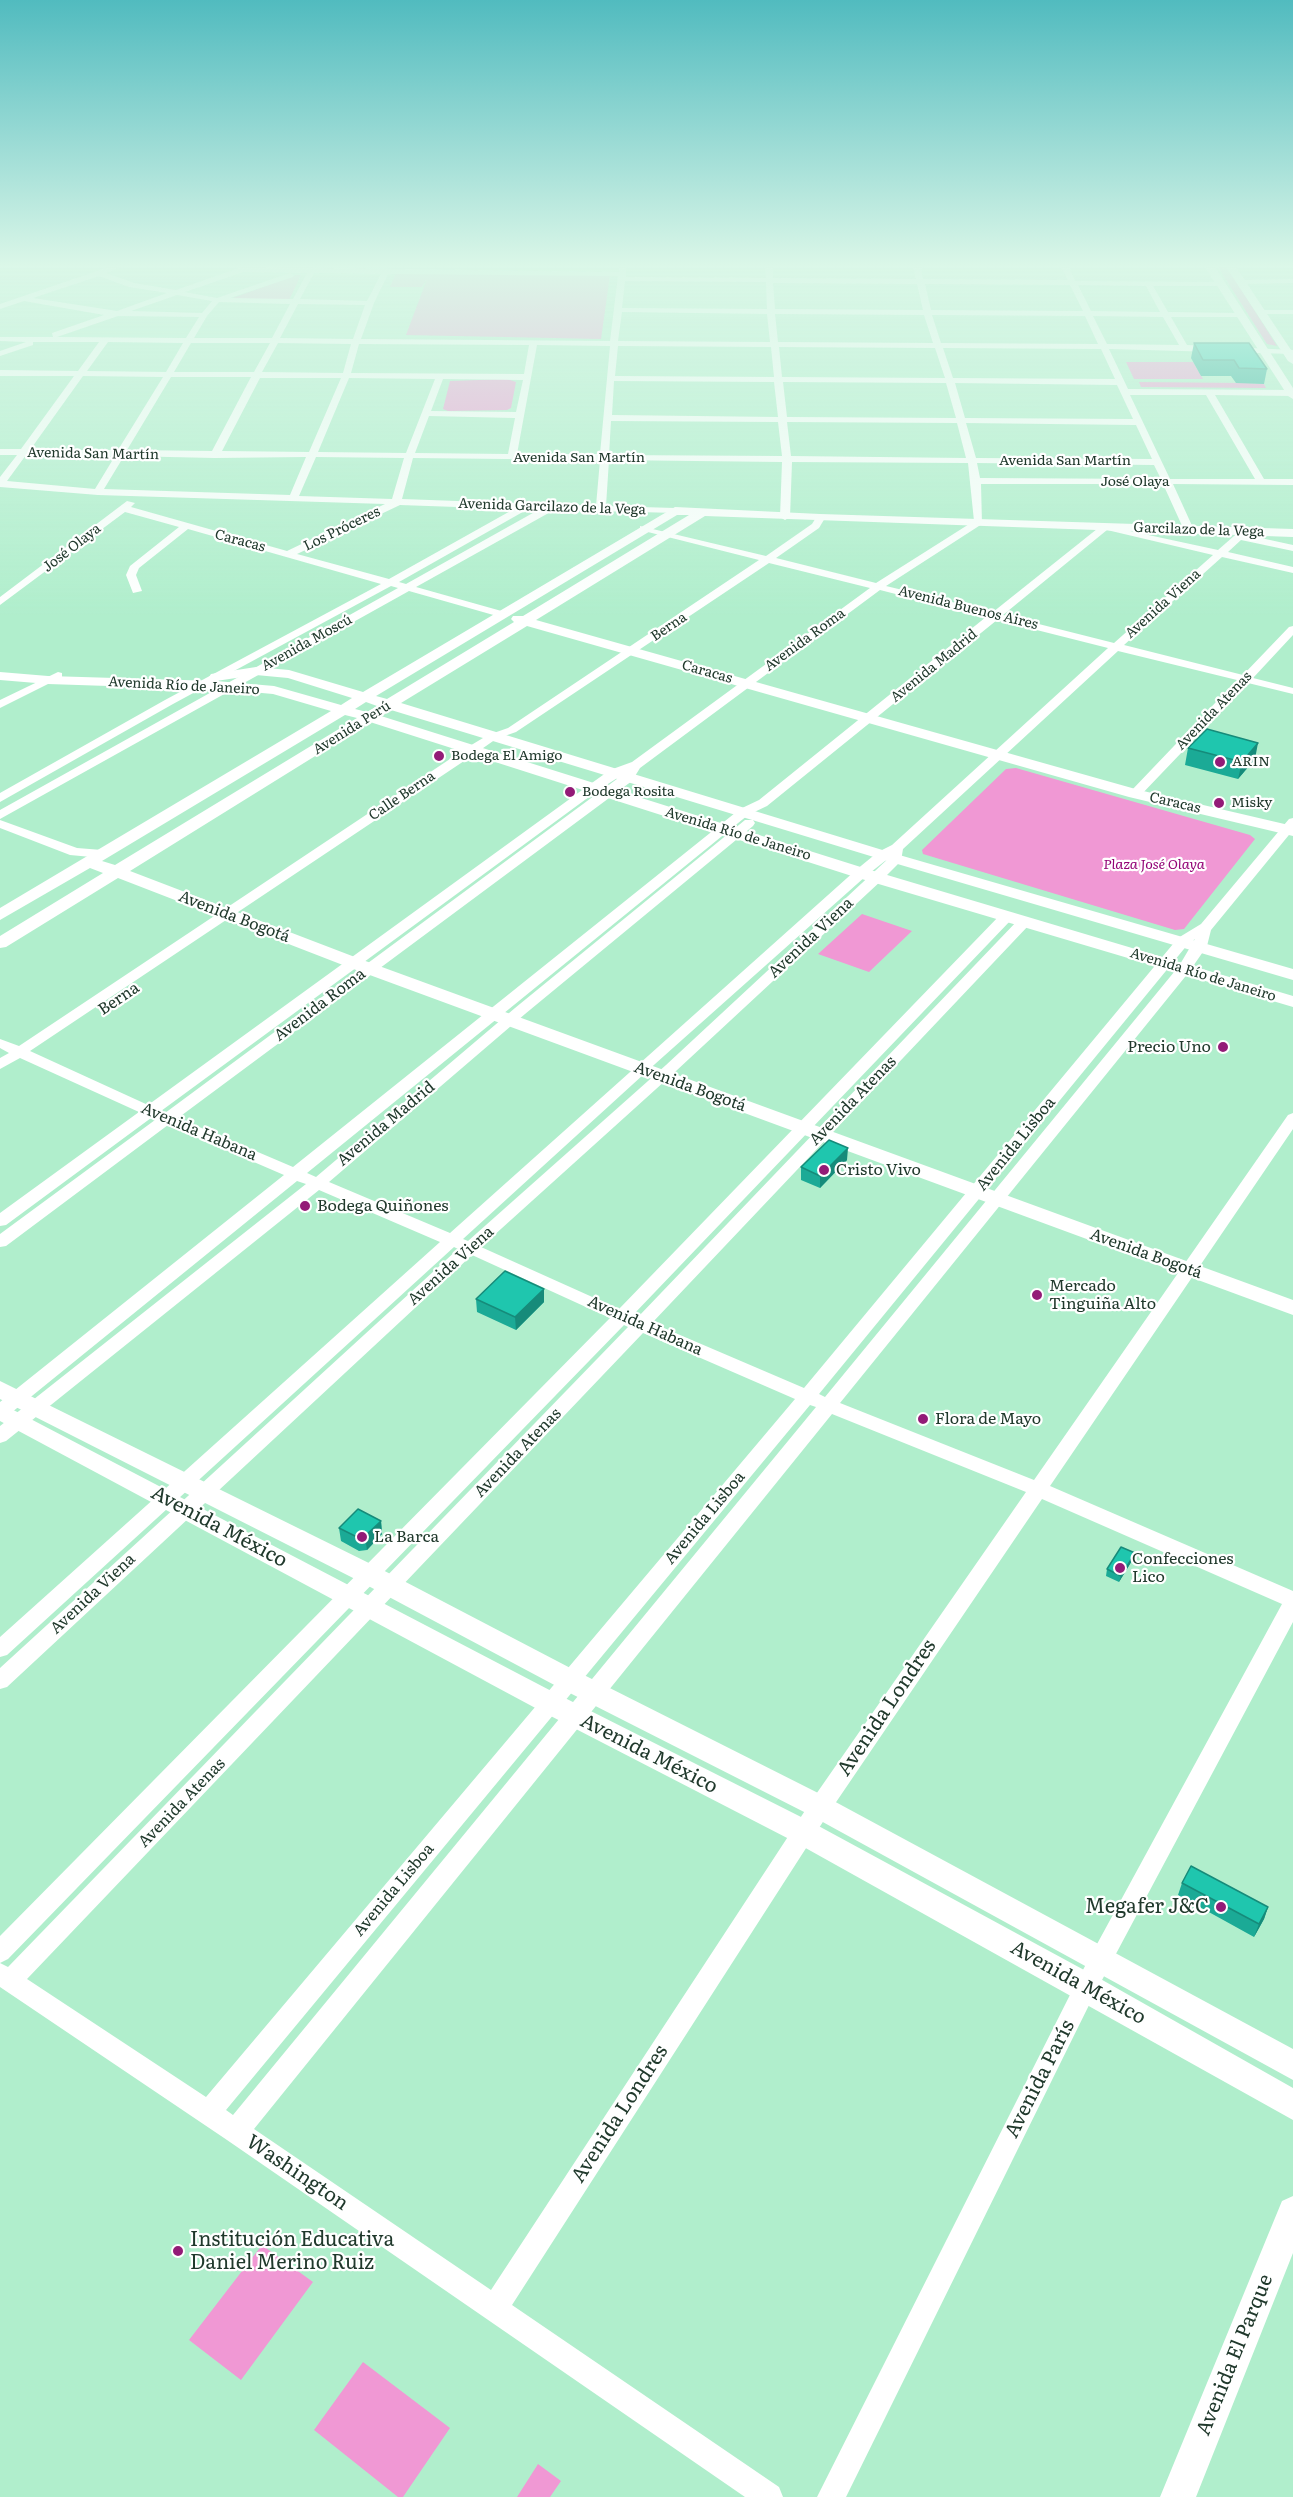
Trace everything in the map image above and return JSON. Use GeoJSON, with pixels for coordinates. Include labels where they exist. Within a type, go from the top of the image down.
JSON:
{"type":"FeatureCollection","features":[{"type":"Feature","properties":{"kind":"street"},"geometry":{"type":"LineString","coordinates":[[0,483],[74,384]]}},
{"type":"Feature","properties":{"kind":"street"},"geometry":{"type":"LineString","coordinates":[[98,492],[163,384]]}},
{"type":"Feature","properties":{"kind":"street"},"geometry":{"type":"LineString","coordinates":[[215,455],[252,384]]}},
{"type":"Feature","properties":{"kind":"street"},"geometry":{"type":"LineString","coordinates":[[293,499],[314,456],[343,384]]}},
{"type":"Feature","properties":{"kind":"street"},"geometry":{"type":"LineString","coordinates":[[396,503],[409,457],[437,384]]}},
{"type":"Feature","properties":{"kind":"street"},"geometry":{"type":"LineString","coordinates":[[512,458],[524,384]]}},
{"type":"Feature","properties":{"kind":"street"},"geometry":{"type":"LineString","coordinates":[[601,508],[610,384]]}},
{"type":"Feature","properties":{"kind":"street"},"geometry":{"type":"LineString","coordinates":[[779,384],[788,460],[785,516]]}},
{"type":"Feature","properties":{"kind":"street"},"geometry":{"type":"LineString","coordinates":[[951,384],[972,461],[979,522]]}},
{"type":"Feature","properties":{"kind":"street"},"geometry":{"type":"LineString","coordinates":[[1121,384],[1189,530]]}},
{"type":"Feature","properties":{"kind":"street"},"geometry":{"type":"LineString","coordinates":[[1125,392],[1292,394]]}},
{"type":"Feature","properties":{"kind":"street"},"geometry":{"type":"LineString","coordinates":[[1209,393],[1261,482]]}},
{"type":"Feature","properties":{"kind":"street"},"geometry":{"type":"LineString","coordinates":[[425,414],[519,415]]}},
{"type":"Feature","properties":{"kind":"street"},"geometry":{"type":"LineString","coordinates":[[608,418],[1138,422]]}},
{"type":"Feature","properties":{"kind":"street","name":"Avenida San Martín"},"geometry":{"type":"LineString","coordinates":[[0,452],[1157,462]]}},
{"type":"Feature","properties":{"kind":"street","name":"José Olaya"},"geometry":{"type":"LineString","coordinates":[[976,482],[1293,482]]}},
{"type":"Feature","properties":{"kind":"street","name":"Avenida Garcilazo de la Vega"},"geometry":{"type":"LineString","coordinates":[[0,483],[143,494],[1105,527]]}},
{"type":"Feature","properties":{"kind":"street","name":"José Olaya"},"geometry":{"type":"LineString","coordinates":[[0,602],[143,494]]}},
{"type":"Feature","properties":{"kind":"street","name":"Los Próceres"},"geometry":{"type":"LineString","coordinates":[[289,554],[396,503]]}},
{"type":"Feature","properties":{"kind":"street","name":"Avenida Moscú"},"geometry":{"type":"LineString","coordinates":[[0,798],[200,685],[319,623],[527,506]]}},
{"type":"Feature","properties":{"kind":"street","name":"Avenida Moscú"},"geometry":{"type":"LineString","coordinates":[[0,815],[553,507]]}},
{"type":"Feature","properties":{"kind":"street","name":"Caracas"},"geometry":{"type":"LineString","coordinates":[[123,508],[1135,794],[1289,832]]}},
{"type":"Feature","properties":{"kind":"street","name":"Avenida Perú"},"geometry":{"type":"LineString","coordinates":[[0,915],[88,856],[342,710],[643,528],[675,511]]}},
{"type":"Feature","properties":{"kind":"street","name":"Avenida Perú"},"geometry":{"type":"LineString","coordinates":[[0,943],[703,512]]}},
{"type":"Feature","properties":{"kind":"street","name":"Berna"},"geometry":{"type":"LineString","coordinates":[[503,736],[633,651],[816,526],[820,518]]}},
{"type":"Feature","properties":{"kind":"street","name":"Avenida Roma"},"geometry":{"type":"LineString","coordinates":[[0,1242],[159,1115],[746,683],[879,586],[979,522]]}},
{"type":"Feature","properties":{"kind":"street"},"geometry":{"type":"LineString","coordinates":[[137,591],[130,575],[135,566],[186,526]]}},
{"type":"Feature","properties":{"kind":"street"},"geometry":{"type":"LineString","coordinates":[[1105,527],[1293,570]]}},
{"type":"Feature","properties":{"kind":"street","name":"Garcilazo de la Vega"},"geometry":{"type":"LineString","coordinates":[[1105,527],[1241,534],[1293,533]]}},
{"type":"Feature","properties":{"kind":"street","name":"Avenida Madrid"},"geometry":{"type":"LineString","coordinates":[[9,1411],[296,1174],[507,1012],[1105,527]]}},
{"type":"Feature","properties":{"kind":"street","name":"Avenida Buenos Aires"},"geometry":{"type":"LineString","coordinates":[[643,528],[1293,691]]}},
{"type":"Feature","properties":{"kind":"street"},"geometry":{"type":"LineString","coordinates":[[1241,534],[1293,548]]}},
{"type":"Feature","properties":{"kind":"street","name":"Avenida Viena"},"geometry":{"type":"LineString","coordinates":[[0,1649],[185,1496],[470,1248],[666,1072],[869,875],[1241,534]]}},
{"type":"Feature","properties":{"kind":"street"},"geometry":{"type":"LineString","coordinates":[[461,542],[480,547]]}},
{"type":"Feature","properties":{"kind":"street"},"geometry":{"type":"LineString","coordinates":[[319,623],[338,627]]}},
{"type":"Feature","properties":{"kind":"street","name":"Avenida Atenas"},"geometry":{"type":"LineString","coordinates":[[1135,794],[1293,628]]}},
{"type":"Feature","properties":{"kind":"street","name":"Avenida Río de Janeiro"},"geometry":{"type":"LineString","coordinates":[[0,664],[53,678],[215,677],[256,671],[289,674],[388,705],[626,772],[1293,975]]}},
{"type":"Feature","properties":{"kind":"street","name":"Avenida Río de Janeiro"},"geometry":{"type":"LineString","coordinates":[[0,676],[274,690],[369,717],[869,875],[1293,1002]]}},
{"type":"Feature","properties":{"kind":"street"},"geometry":{"type":"LineString","coordinates":[[0,705],[53,678]]}},
{"type":"Feature","properties":{"kind":"street","name":"Calle Berna"},"geometry":{"type":"LineString","coordinates":[[238,913],[503,736]]}},
{"type":"Feature","properties":{"kind":"street","name":"Avenida Bogotá"},"geometry":{"type":"LineString","coordinates":[[0,824],[124,868],[367,962],[646,1065],[1192,1264],[1293,1308]]}},
{"type":"Feature","properties":{"kind":"street","name":"Avenida Lisboa"},"geometry":{"type":"LineString","coordinates":[[208,2113],[807,1397],[1165,964],[1192,944],[1289,832]]}},
{"type":"Feature","properties":{"kind":"street","name":"Avenida Viena"},"geometry":{"type":"LineString","coordinates":[[0,1681],[185,1496],[453,1241],[646,1065],[869,875]]}},
{"type":"Feature","properties":{"kind":"street","name":"Berna"},"geometry":{"type":"LineString","coordinates":[[0,1078],[26,1054],[238,913]]}},
{"type":"Feature","properties":{"kind":"street","name":"Avenida Atenas"},"geometry":{"type":"LineString","coordinates":[[5,1978],[359,1603],[622,1316],[816,1127],[1015,919]]}},
{"type":"Feature","properties":{"kind":"street","name":"Avenida Lisboa"},"geometry":{"type":"LineString","coordinates":[[236,2131],[1184,969],[1192,944]]}},
{"type":"Feature","properties":{"kind":"street","name":"Avenida Madrid"},"geometry":{"type":"LineString","coordinates":[[9,1411],[318,1183],[507,1012]]}},
{"type":"Feature","properties":{"kind":"street","name":"Avenida Habana"},"geometry":{"type":"LineString","coordinates":[[0,1043],[159,1115],[470,1248],[640,1325],[807,1397],[1038,1489],[1293,1602]]}},
{"type":"Feature","properties":{"kind":"street","name":"Berna"},"geometry":{"type":"LineString","coordinates":[[0,1065],[26,1054]]}},
{"type":"Feature","properties":{"kind":"street","name":"Avenida Roma"},"geometry":{"type":"LineString","coordinates":[[0,1221],[159,1115]]}},
{"type":"Feature","properties":{"kind":"street","name":"Avenida Londres"},"geometry":{"type":"LineString","coordinates":[[495,2307],[803,1832],[1293,1118]]}},
{"type":"Feature","properties":{"kind":"street","name":"Avenida Atenas"},"geometry":{"type":"LineString","coordinates":[[379,1580],[640,1325],[816,1127]]}},
{"type":"Feature","properties":{"kind":"street","name":"Avenida Bogotá"},"geometry":{"type":"LineString","coordinates":[[1192,1264],[1293,1293]]}},
{"type":"Feature","properties":{"kind":"street","name":"Avenida México"},"geometry":{"type":"LineString","coordinates":[[9,1411],[185,1496],[379,1580],[592,1692],[820,1807],[1293,2065]]}},
{"type":"Feature","properties":{"kind":"street","name":"Avenida México"},"geometry":{"type":"LineString","coordinates":[[185,1496],[359,1603],[574,1716],[803,1832],[1086,1987],[1293,2105]]}},
{"type":"Feature","properties":{"kind":"street","name":"Avenida París"},"geometry":{"type":"LineString","coordinates":[[831,2497],[1086,1987],[1293,1602]]}},
{"type":"Feature","properties":{"kind":"street","name":"Avenida Atenas"},"geometry":{"type":"LineString","coordinates":[[0,1952],[359,1603]]}},
{"type":"Feature","properties":{"kind":"street","name":"Washington"},"geometry":{"type":"LineString","coordinates":[[5,1978],[236,2131],[769,2497]]}},
{"type":"Feature","properties":{"kind":"street","name":"Avenida El Parque"},"geometry":{"type":"LineString","coordinates":[[1178,2497],[1293,2212]]}},
{"type":"Feature","properties":{"kind":"green space"},"geometry":{"type":"Polygon","coordinates":[[[449,384],[516,384],[511,408],[507,410],[448,411],[443,409],[449,384]]]}},
{"type":"Feature","properties":{"kind":"green space"},"geometry":{"type":"Polygon","coordinates":[[[1140,384],[1255,384],[1264,384],[1266,388],[1141,387],[1140,384]]]}},
{"type":"Feature","properties":{"kind":"green space","name":"Plaza José Olaya"},"geometry":{"type":"Polygon","coordinates":[[[1016,768],[1250,835],[1255,839],[1184,929],[1175,930],[923,854],[922,850],[1006,769],[1016,768]]]}},
{"type":"Feature","properties":{"kind":"green space"},"geometry":{"type":"Polygon","coordinates":[[[862,914],[912,931],[869,972],[818,954],[862,914]]]}},
{"type":"Feature","properties":{"kind":"green space"},"geometry":{"type":"Polygon","coordinates":[[[262,2245],[313,2282],[241,2380],[189,2340],[262,2245]]]}},
{"type":"Feature","properties":{"kind":"green space"},"geometry":{"type":"Polygon","coordinates":[[[363,2362],[450,2428],[403,2497],[398,2497],[314,2430],[363,2362]]]}},
{"type":"Feature","properties":{"kind":"green space"},"geometry":{"type":"Polygon","coordinates":[[[538,2464],[561,2481],[550,2497],[517,2497],[538,2464]]]}},
{"type":"Feature","properties":{"kind":"building"},"geometry":{"type":"Polygon","coordinates":[[[1207,729],[1258,743],[1242,762],[1188,748],[1207,729]]]}},
{"type":"Feature","properties":{"kind":"building"},"geometry":{"type":"Polygon","coordinates":[[[829,1140],[848,1148],[820,1176],[801,1167],[829,1140]]]}},
{"type":"Feature","properties":{"kind":"building"},"geometry":{"type":"Polygon","coordinates":[[[505,1271],[544,1289],[515,1317],[476,1299],[505,1271]]]}},
{"type":"Feature","properties":{"kind":"building"},"geometry":{"type":"Polygon","coordinates":[[[358,1509],[381,1521],[365,1536],[357,1537],[339,1528],[358,1509]]]}},
{"type":"Feature","properties":{"kind":"building","name":"Confecciones Lico"},"geometry":{"type":"Polygon","coordinates":[[[1121,1547],[1135,1553],[1121,1576],[1107,1569],[1121,1547]]]}},
{"type":"Feature","properties":{"kind":"building"},"geometry":{"type":"Polygon","coordinates":[[[1191,1866],[1268,1907],[1259,1924],[1182,1883],[1191,1866]]]}},
{"type":"Feature","properties":{"kind":"place","name":"Bodega El Amigo"},"geometry":{"type":"Point","coordinates":[439,756]}},
{"type":"Feature","properties":{"kind":"place","name":"ARIN"},"geometry":{"type":"Point","coordinates":[1220,762]}},
{"type":"Feature","properties":{"kind":"place","name":"Bodega Rosita"},"geometry":{"type":"Point","coordinates":[570,792]}},
{"type":"Feature","properties":{"kind":"place","name":"Misky"},"geometry":{"type":"Point","coordinates":[1219,803]}},
{"type":"Feature","properties":{"kind":"place","name":"Precio Uno"},"geometry":{"type":"Point","coordinates":[1223,1047]}},
{"type":"Feature","properties":{"kind":"place","name":"Cristo Vivo"},"geometry":{"type":"Point","coordinates":[824,1170]}},
{"type":"Feature","properties":{"kind":"place","name":"Bodega Quiñones"},"geometry":{"type":"Point","coordinates":[305,1206]}},
{"type":"Feature","properties":{"kind":"place","name":"Mercado Tinguiña Alto"},"geometry":{"type":"Point","coordinates":[1037,1295]}},
{"type":"Feature","properties":{"kind":"place","name":"Flora de Mayo"},"geometry":{"type":"Point","coordinates":[923,1419]}},
{"type":"Feature","properties":{"kind":"place","name":"La Barca"},"geometry":{"type":"Point","coordinates":[362,1537]}},
{"type":"Feature","properties":{"kind":"place","name":"Confecciones Lico"},"geometry":{"type":"Point","coordinates":[1120,1568]}},
{"type":"Feature","properties":{"kind":"place","name":"Megafer J&C"},"geometry":{"type":"Point","coordinates":[1221,1907]}},
{"type":"Feature","properties":{"kind":"place","name":"Institución Educativa Daniel Merino Ruiz"},"geometry":{"type":"Point","coordinates":[178,2251]}}]}
